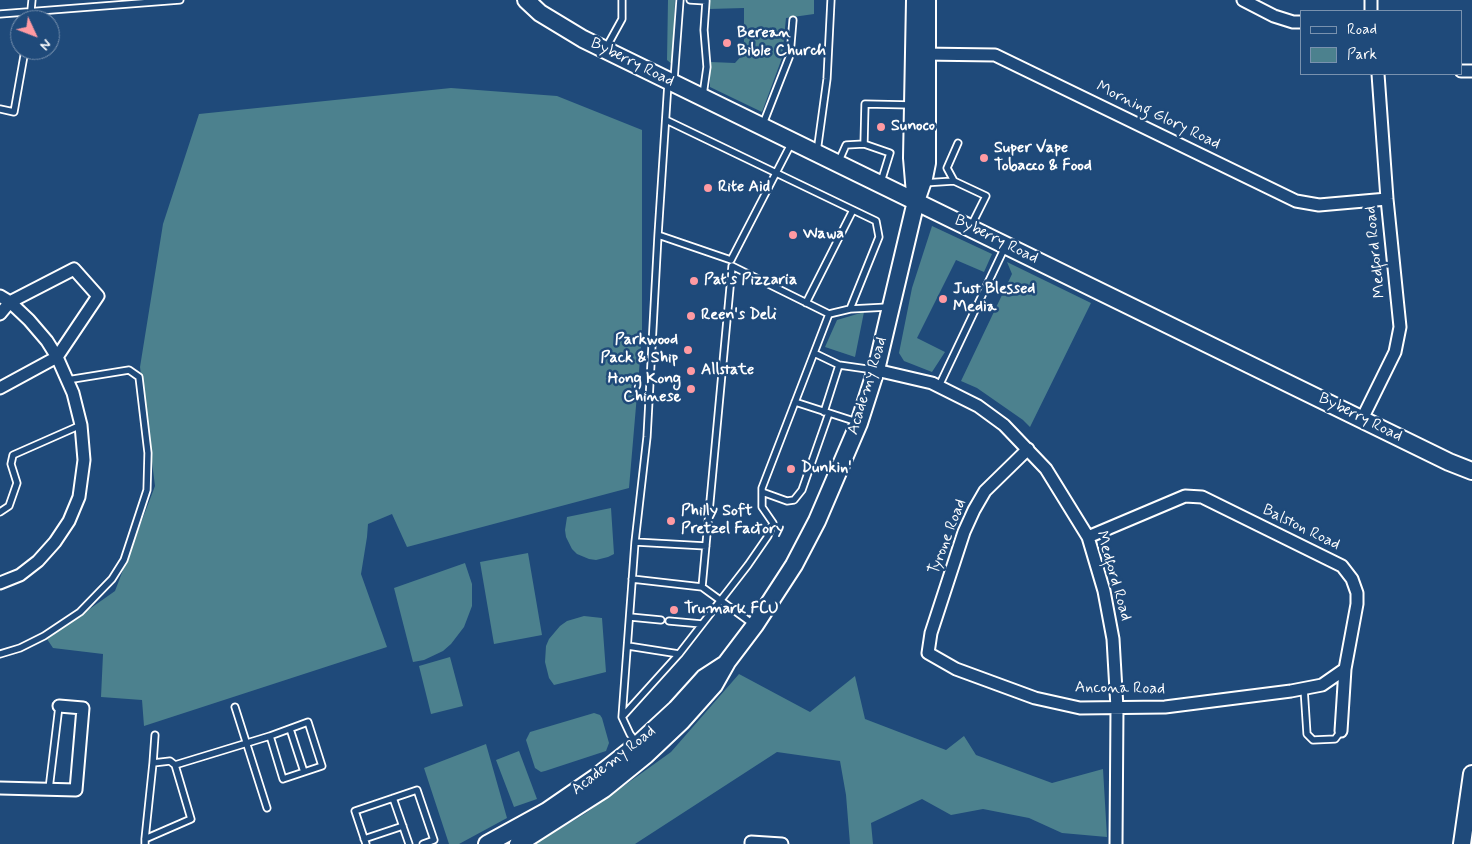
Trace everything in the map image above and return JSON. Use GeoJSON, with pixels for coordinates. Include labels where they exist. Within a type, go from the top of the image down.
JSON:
{"type":"FeatureCollection","features":[{"type":"Feature","properties":{"kind":"main road","name":"Byberry Road"},"geometry":{"type":"LineString","coordinates":[[526,0],[540,13],[583,39],[1449,462],[1472,471]]}},
{"type":"Feature","properties":{"kind":"main road","name":"Academy Road"},"geometry":{"type":"LineString","coordinates":[[518,844],[604,789],[646,755],[681,722],[714,685],[755,625],[794,565],[817,521],[859,423],[876,370],[916,201],[918,183],[927,163],[921,54],[915,0]]}},
{"type":"Feature","properties":{"kind":"main road","name":"Academy Road"},"geometry":{"type":"LineString","coordinates":[[918,183],[912,158],[914,105],[927,0]]}},
{"type":"Feature","properties":{"kind":"main road","name":"Academy Road"},"geometry":{"type":"LineString","coordinates":[[488,844],[547,811],[595,778],[638,744],[676,709],[704,678],[728,662]]}},
{"type":"Feature","properties":{"kind":"main road"},"geometry":{"type":"LineString","coordinates":[[1462,844],[1472,774]]}},
{"type":"Feature","properties":{"kind":"street"},"geometry":{"type":"LineString","coordinates":[[1243,0],[1274,16],[1293,22],[1300,22]]}},
{"type":"Feature","properties":{"kind":"street","name":"Morning Glory Road"},"geometry":{"type":"LineString","coordinates":[[921,54],[995,55],[1296,201],[1319,205],[1387,199]]}},
{"type":"Feature","properties":{"kind":"street","name":"Medford Road"},"geometry":{"type":"LineString","coordinates":[[1362,419],[1394,352],[1400,327],[1387,199],[1378,75]]}},
{"type":"Feature","properties":{"kind":"street"},"geometry":{"type":"LineString","coordinates":[[0,314],[5,299],[74,269],[98,296],[57,356],[0,388]]}},
{"type":"Feature","properties":{"kind":"street"},"geometry":{"type":"LineString","coordinates":[[0,583],[20,575],[38,561],[55,542],[69,521],[79,497],[84,460],[81,425],[73,393],[57,356],[30,320],[5,299]]}},
{"type":"Feature","properties":{"kind":"street","name":"Medford Road"},"geometry":{"type":"LineString","coordinates":[[876,370],[911,377],[939,386],[984,411],[1004,425],[1046,469],[1088,537],[1104,591],[1112,631],[1117,708],[1116,844]]}},
{"type":"Feature","properties":{"kind":"street","name":"Tyrone Road"},"geometry":{"type":"LineString","coordinates":[[934,624],[964,532],[974,510],[985,491],[1028,449]]}},
{"type":"Feature","properties":{"kind":"street","name":"Balston Road"},"geometry":{"type":"LineString","coordinates":[[1088,537],[1185,496],[1202,497],[1342,566],[1352,579],[1357,593],[1345,668],[1341,731]]}},
{"type":"Feature","properties":{"kind":"street","name":"Ancona Road"},"geometry":{"type":"LineString","coordinates":[[934,624],[928,653],[956,669],[1036,698],[1080,708],[1165,707],[1304,688],[1322,685],[1345,668]]}},
{"type":"Feature","properties":{"kind":"street"},"geometry":{"type":"LineString","coordinates":[[0,788],[76,790],[83,708],[59,706]]}},
{"type":"Feature","properties":{"kind":"street"},"geometry":{"type":"LineString","coordinates":[[751,844],[751,842],[782,844]]}},
{"type":"Feature","properties":{"kind":"lane"},"geometry":{"type":"LineString","coordinates":[[45,10],[180,0]]}},
{"type":"Feature","properties":{"kind":"lane"},"geometry":{"type":"LineString","coordinates":[[605,49],[622,19],[622,0]]}},
{"type":"Feature","properties":{"kind":"lane"},"geometry":{"type":"LineString","coordinates":[[638,744],[630,734],[622,717],[635,542],[646,437],[666,120],[680,0]]}},
{"type":"Feature","properties":{"kind":"lane"},"geometry":{"type":"LineString","coordinates":[[690,0],[706,1],[704,30],[707,67],[702,97]]}},
{"type":"Feature","properties":{"kind":"lane"},"geometry":{"type":"LineString","coordinates":[[817,153],[827,79],[831,0]]}},
{"type":"Feature","properties":{"kind":"lane"},"geometry":{"type":"LineString","coordinates":[[762,126],[773,94],[790,55],[794,20]]}},
{"type":"Feature","properties":{"kind":"lane"},"geometry":{"type":"LineString","coordinates":[[0,109],[14,112],[23,60]]}},
{"type":"Feature","properties":{"kind":"lane"},"geometry":{"type":"LineString","coordinates":[[864,144],[865,104],[914,105]]}},
{"type":"Feature","properties":{"kind":"lane"},"geometry":{"type":"LineString","coordinates":[[666,120],[876,221],[879,237],[850,309]]}},
{"type":"Feature","properties":{"kind":"lane"},"geometry":{"type":"LineString","coordinates":[[702,587],[732,263],[792,141]]}},
{"type":"Feature","properties":{"kind":"lane"},"geometry":{"type":"LineString","coordinates":[[954,181],[947,168],[958,143]]}},
{"type":"Feature","properties":{"kind":"lane"},"geometry":{"type":"LineString","coordinates":[[838,163],[846,145],[864,144],[890,153],[880,184]]}},
{"type":"Feature","properties":{"kind":"lane"},"geometry":{"type":"LineString","coordinates":[[918,183],[954,181],[986,196],[970,228]]}},
{"type":"Feature","properties":{"kind":"lane"},"geometry":{"type":"LineString","coordinates":[[806,303],[853,210]]}},
{"type":"Feature","properties":{"kind":"lane"},"geometry":{"type":"LineString","coordinates":[[658,235],[732,263],[829,314],[850,309],[891,307]]}},
{"type":"Feature","properties":{"kind":"lane"},"geometry":{"type":"LineString","coordinates":[[939,386],[1006,245]]}},
{"type":"Feature","properties":{"kind":"lane"},"geometry":{"type":"LineString","coordinates":[[622,717],[679,654],[768,536],[773,523],[762,507],[762,488],[829,314]]}},
{"type":"Feature","properties":{"kind":"lane"},"geometry":{"type":"LineString","coordinates":[[814,353],[839,365],[876,370]]}},
{"type":"Feature","properties":{"kind":"lane"},"geometry":{"type":"LineString","coordinates":[[762,492],[786,501],[794,500],[802,490],[827,412],[839,365]]}},
{"type":"Feature","properties":{"kind":"lane"},"geometry":{"type":"LineString","coordinates":[[0,654],[20,648],[44,636],[80,612],[112,579],[124,560],[147,490],[148,453],[139,377],[129,370],[67,380]]}},
{"type":"Feature","properties":{"kind":"lane"},"geometry":{"type":"LineString","coordinates":[[795,402],[859,423]]}},
{"type":"Feature","properties":{"kind":"lane"},"geometry":{"type":"LineString","coordinates":[[0,512],[9,506],[17,484],[11,464],[13,456],[81,425]]}},
{"type":"Feature","properties":{"kind":"lane"},"geometry":{"type":"LineString","coordinates":[[635,542],[706,546]]}},
{"type":"Feature","properties":{"kind":"lane"},"geometry":{"type":"LineString","coordinates":[[632,579],[702,587],[755,625]]}},
{"type":"Feature","properties":{"kind":"lane"},"geometry":{"type":"LineString","coordinates":[[630,617],[661,620]]}},
{"type":"Feature","properties":{"kind":"lane"},"geometry":{"type":"LineString","coordinates":[[669,621],[702,624]]}},
{"type":"Feature","properties":{"kind":"lane"},"geometry":{"type":"LineString","coordinates":[[628,646],[679,654]]}},
{"type":"Feature","properties":{"kind":"lane"},"geometry":{"type":"LineString","coordinates":[[1304,688],[1307,734],[1313,740],[1335,739],[1341,731]]}},
{"type":"Feature","properties":{"kind":"lane"},"geometry":{"type":"LineString","coordinates":[[49,789],[59,706]]}},
{"type":"Feature","properties":{"kind":"lane"},"geometry":{"type":"LineString","coordinates":[[235,707],[267,808]]}},
{"type":"Feature","properties":{"kind":"lane"},"geometry":{"type":"LineString","coordinates":[[175,765],[270,736],[308,722],[322,766],[283,779],[270,736]]}},
{"type":"Feature","properties":{"kind":"lane"},"geometry":{"type":"LineString","coordinates":[[290,729],[304,772]]}},
{"type":"Feature","properties":{"kind":"lane"},"geometry":{"type":"LineString","coordinates":[[145,841],[155,735]]}},
{"type":"Feature","properties":{"kind":"lane"},"geometry":{"type":"LineString","coordinates":[[145,841],[191,819],[175,765],[170,760],[153,763]]}},
{"type":"Feature","properties":{"kind":"lane"},"geometry":{"type":"LineString","coordinates":[[403,826],[365,842],[355,812],[416,790],[434,840],[422,844]]}},
{"type":"Feature","properties":{"kind":"lane"},"geometry":{"type":"LineString","coordinates":[[393,798],[409,844]]}},
{"type":"Feature","properties":{"kind":"green space"},"geometry":{"type":"Polygon","coordinates":[[[668,0],[675,0],[673,65],[667,60],[668,0]]]}},
{"type":"Feature","properties":{"kind":"green space"},"geometry":{"type":"Polygon","coordinates":[[[709,0],[814,0],[814,14],[786,18],[782,58],[762,112],[710,87],[710,62],[735,63],[744,53],[744,8],[709,9],[709,0]]]}},
{"type":"Feature","properties":{"kind":"green space"},"geometry":{"type":"Polygon","coordinates":[[[451,88],[557,96],[642,130],[642,336],[629,488],[407,547],[392,514],[368,524],[361,574],[387,647],[144,726],[142,700],[101,697],[103,654],[53,648],[47,639],[115,591],[155,486],[140,367],[163,224],[199,114],[451,88]]]}},
{"type":"Feature","properties":{"kind":"green space"},"geometry":{"type":"Polygon","coordinates":[[[932,226],[992,254],[984,272],[956,260],[917,338],[945,352],[932,372],[904,361],[899,353],[912,288],[932,226]]]}},
{"type":"Feature","properties":{"kind":"green space"},"geometry":{"type":"Polygon","coordinates":[[[1007,262],[1091,303],[1030,427],[977,388],[961,381],[1012,274],[1007,262]]]}},
{"type":"Feature","properties":{"kind":"green space"},"geometry":{"type":"Polygon","coordinates":[[[864,312],[855,357],[825,347],[837,320],[864,312]]]}},
{"type":"Feature","properties":{"kind":"green space"},"geometry":{"type":"Polygon","coordinates":[[[611,508],[614,554],[596,560],[577,554],[566,537],[567,517],[611,508]]]}},
{"type":"Feature","properties":{"kind":"green space"},"geometry":{"type":"Polygon","coordinates":[[[528,553],[542,635],[494,644],[480,562],[528,553]]]}},
{"type":"Feature","properties":{"kind":"green space"},"geometry":{"type":"Polygon","coordinates":[[[465,563],[472,584],[472,606],[464,627],[443,651],[424,660],[413,662],[394,588],[465,563]]]}},
{"type":"Feature","properties":{"kind":"green space"},"geometry":{"type":"Polygon","coordinates":[[[584,616],[602,618],[606,672],[554,685],[549,678],[545,662],[546,646],[549,639],[567,621],[584,616]]]}},
{"type":"Feature","properties":{"kind":"green space"},"geometry":{"type":"Polygon","coordinates":[[[450,657],[463,706],[431,714],[419,666],[450,657]]]}},
{"type":"Feature","properties":{"kind":"green space"},"geometry":{"type":"Polygon","coordinates":[[[739,674],[810,712],[855,676],[865,719],[946,750],[964,736],[976,755],[1052,783],[1103,769],[1107,837],[1062,833],[1029,818],[983,809],[951,815],[922,799],[871,823],[873,844],[850,844],[846,795],[840,761],[777,752],[635,844],[535,844],[586,813],[671,752],[739,674]]]}},
{"type":"Feature","properties":{"kind":"green space"},"geometry":{"type":"Polygon","coordinates":[[[594,713],[602,718],[609,743],[606,751],[541,772],[535,768],[526,740],[530,732],[594,713]]]}},
{"type":"Feature","properties":{"kind":"green space"},"geometry":{"type":"Polygon","coordinates":[[[486,744],[507,818],[459,844],[449,844],[424,768],[486,744]]]}},
{"type":"Feature","properties":{"kind":"green space"},"geometry":{"type":"Polygon","coordinates":[[[519,751],[537,799],[514,807],[496,760],[519,751]]]}},
{"type":"Feature","properties":{"kind":"place","name":"Berean Bible Church"},"geometry":{"type":"Point","coordinates":[727,43]}},
{"type":"Feature","properties":{"kind":"place","name":"Sunoco"},"geometry":{"type":"Point","coordinates":[881,127]}},
{"type":"Feature","properties":{"kind":"place","name":"Super Vape Tobacco & Food"},"geometry":{"type":"Point","coordinates":[984,158]}},
{"type":"Feature","properties":{"kind":"place","name":"Rite Aid"},"geometry":{"type":"Point","coordinates":[708,188]}},
{"type":"Feature","properties":{"kind":"place","name":"Wawa"},"geometry":{"type":"Point","coordinates":[793,235]}},
{"type":"Feature","properties":{"kind":"place","name":"Pat's Pizzaria"},"geometry":{"type":"Point","coordinates":[694,281]}},
{"type":"Feature","properties":{"kind":"place","name":"Just Blessed Media"},"geometry":{"type":"Point","coordinates":[943,299]}},
{"type":"Feature","properties":{"kind":"place","name":"Reen's Deli"},"geometry":{"type":"Point","coordinates":[691,316]}},
{"type":"Feature","properties":{"kind":"place","name":"Parkwood Pack & Ship"},"geometry":{"type":"Point","coordinates":[688,350]}},
{"type":"Feature","properties":{"kind":"place","name":"Allstate"},"geometry":{"type":"Point","coordinates":[691,371]}},
{"type":"Feature","properties":{"kind":"place","name":"Hong Kong Chinese"},"geometry":{"type":"Point","coordinates":[691,389]}},
{"type":"Feature","properties":{"kind":"place","name":"Dunkin'"},"geometry":{"type":"Point","coordinates":[791,469]}},
{"type":"Feature","properties":{"kind":"place","name":"Philly Soft Pretzel Factory"},"geometry":{"type":"Point","coordinates":[671,521]}},
{"type":"Feature","properties":{"kind":"place","name":"Trumark FCU"},"geometry":{"type":"Point","coordinates":[674,610]}}]}
